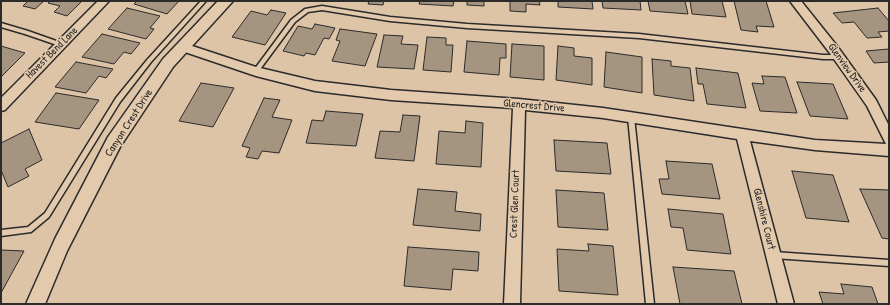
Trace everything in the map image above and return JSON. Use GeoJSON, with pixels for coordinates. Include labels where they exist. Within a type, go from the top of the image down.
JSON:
{"type":"FeatureCollection","features":[{"type":"Feature","properties":{"kind":"street","name":"Havest Bend Lane"},"geometry":{"type":"LineString","coordinates":[[1,106],[60,44],[104,1]]}},
{"type":"Feature","properties":{"kind":"street","name":"Canyon Crest Drive"},"geometry":{"type":"LineString","coordinates":[[35,304],[61,245],[114,142],[168,63],[226,1]]}},
{"type":"Feature","properties":{"kind":"street","name":"Glenview Drive"},"geometry":{"type":"LineString","coordinates":[[795,1],[839,57],[872,103],[889,140]]}},
{"type":"Feature","properties":{"kind":"street","name":"Glencrest Drive"},"geometry":{"type":"LineString","coordinates":[[183,47],[256,71],[316,86],[376,93],[603,112],[742,135],[815,145],[889,150]]}},
{"type":"Feature","properties":{"kind":"street","name":"Crest Glen Court"},"geometry":{"type":"LineString","coordinates":[[512,304],[519,104]]}},
{"type":"Feature","properties":{"kind":"street","name":"Glenshire Court"},"geometry":{"type":"LineString","coordinates":[[742,135],[786,304]]}},
{"type":"Feature","properties":{"kind":"lane"},"geometry":{"type":"LineString","coordinates":[[1,233],[28,230],[47,215],[118,100],[149,61],[204,1]]}},
{"type":"Feature","properties":{"kind":"lane"},"geometry":{"type":"LineString","coordinates":[[256,71],[293,21],[307,10],[322,8],[390,19],[467,26],[639,36],[809,56],[839,57]]}},
{"type":"Feature","properties":{"kind":"lane"},"geometry":{"type":"LineString","coordinates":[[1,25],[60,44]]}},
{"type":"Feature","properties":{"kind":"lane"},"geometry":{"type":"LineString","coordinates":[[631,117],[650,304]]}},
{"type":"Feature","properties":{"kind":"lane"},"geometry":{"type":"LineString","coordinates":[[773,254],[889,263]]}},
{"type":"Feature","properties":{"kind":"building"},"geometry":{"type":"Polygon","coordinates":[[[28,1],[44,1],[35,9],[23,6],[28,1]]]}},
{"type":"Feature","properties":{"kind":"building"},"geometry":{"type":"Polygon","coordinates":[[[50,1],[82,1],[67,16],[54,12],[60,6],[48,3],[50,1]]]}},
{"type":"Feature","properties":{"kind":"building"},"geometry":{"type":"Polygon","coordinates":[[[137,1],[179,1],[167,14],[134,4],[137,1]]]}},
{"type":"Feature","properties":{"kind":"building"},"geometry":{"type":"Polygon","coordinates":[[[369,1],[384,1],[383,5],[368,4],[369,1]]]}},
{"type":"Feature","properties":{"kind":"building"},"geometry":{"type":"Polygon","coordinates":[[[420,1],[454,1],[453,6],[419,4],[420,1]]]}},
{"type":"Feature","properties":{"kind":"building"},"geometry":{"type":"Polygon","coordinates":[[[467,1],[484,1],[484,6],[467,5],[467,1]]]}},
{"type":"Feature","properties":{"kind":"building"},"geometry":{"type":"Polygon","coordinates":[[[510,1],[539,1],[540,5],[526,4],[526,12],[510,11],[510,1]]]}},
{"type":"Feature","properties":{"kind":"building"},"geometry":{"type":"Polygon","coordinates":[[[558,1],[592,1],[593,9],[558,7],[558,1]]]}},
{"type":"Feature","properties":{"kind":"building"},"geometry":{"type":"Polygon","coordinates":[[[602,1],[640,1],[641,10],[603,8],[602,1]]]}},
{"type":"Feature","properties":{"kind":"building"},"geometry":{"type":"Polygon","coordinates":[[[648,1],[685,1],[688,14],[650,11],[648,1]]]}},
{"type":"Feature","properties":{"kind":"building"},"geometry":{"type":"Polygon","coordinates":[[[690,1],[722,1],[726,17],[692,14],[690,1]]]}},
{"type":"Feature","properties":{"kind":"building"},"geometry":{"type":"Polygon","coordinates":[[[734,1],[766,1],[774,27],[756,26],[758,32],[741,30],[734,1]]]}},
{"type":"Feature","properties":{"kind":"building"},"geometry":{"type":"Polygon","coordinates":[[[127,8],[160,16],[150,28],[154,29],[146,39],[108,29],[127,8]]]}},
{"type":"Feature","properties":{"kind":"building"},"geometry":{"type":"Polygon","coordinates":[[[878,8],[889,21],[889,31],[878,32],[882,37],[867,38],[854,22],[842,23],[833,13],[878,8]]]}},
{"type":"Feature","properties":{"kind":"building"},"geometry":{"type":"Polygon","coordinates":[[[271,10],[286,13],[265,45],[232,37],[251,11],[267,15],[271,10]]]}},
{"type":"Feature","properties":{"kind":"building"},"geometry":{"type":"Polygon","coordinates":[[[315,24],[335,28],[329,39],[324,38],[315,55],[306,53],[304,56],[283,51],[298,26],[312,29],[315,24]]]}},
{"type":"Feature","properties":{"kind":"building"},"geometry":{"type":"Polygon","coordinates":[[[340,29],[377,34],[365,66],[332,61],[340,41],[336,40],[340,29]]]}},
{"type":"Feature","properties":{"kind":"building"},"geometry":{"type":"Polygon","coordinates":[[[102,34],[140,43],[131,54],[124,52],[114,64],[82,57],[102,34]]]}},
{"type":"Feature","properties":{"kind":"building"},"geometry":{"type":"Polygon","coordinates":[[[384,35],[403,36],[401,44],[418,45],[414,69],[377,67],[384,35]]]}},
{"type":"Feature","properties":{"kind":"building"},"geometry":{"type":"Polygon","coordinates":[[[427,37],[446,38],[446,45],[453,45],[451,72],[423,70],[427,37]]]}},
{"type":"Feature","properties":{"kind":"building"},"geometry":{"type":"Polygon","coordinates":[[[467,41],[506,44],[506,58],[500,58],[499,75],[464,72],[467,41]]]}},
{"type":"Feature","properties":{"kind":"building"},"geometry":{"type":"Polygon","coordinates":[[[512,44],[544,46],[544,80],[510,77],[512,44]]]}},
{"type":"Feature","properties":{"kind":"building"},"geometry":{"type":"Polygon","coordinates":[[[1,46],[25,53],[1,77],[1,46]]]}},
{"type":"Feature","properties":{"kind":"building"},"geometry":{"type":"Polygon","coordinates":[[[558,46],[574,48],[574,56],[592,58],[592,85],[556,80],[558,46]]]}},
{"type":"Feature","properties":{"kind":"building"},"geometry":{"type":"Polygon","coordinates":[[[889,49],[889,62],[874,63],[866,51],[889,49]]]}},
{"type":"Feature","properties":{"kind":"building"},"geometry":{"type":"Polygon","coordinates":[[[606,52],[642,57],[642,93],[604,87],[606,52]]]}},
{"type":"Feature","properties":{"kind":"building"},"geometry":{"type":"Polygon","coordinates":[[[652,59],[671,61],[671,66],[690,68],[694,101],[654,95],[652,59]]]}},
{"type":"Feature","properties":{"kind":"building"},"geometry":{"type":"Polygon","coordinates":[[[76,62],[113,69],[106,78],[99,76],[86,93],[55,87],[76,62]]]}},
{"type":"Feature","properties":{"kind":"building"},"geometry":{"type":"Polygon","coordinates":[[[696,68],[738,73],[746,108],[707,104],[703,84],[698,84],[696,68]]]}},
{"type":"Feature","properties":{"kind":"building"},"geometry":{"type":"Polygon","coordinates":[[[762,76],[785,77],[797,113],[760,111],[752,83],[764,84],[762,76]]]}},
{"type":"Feature","properties":{"kind":"building"},"geometry":{"type":"Polygon","coordinates":[[[797,82],[833,84],[848,119],[810,116],[797,82]]]}},
{"type":"Feature","properties":{"kind":"building"},"geometry":{"type":"Polygon","coordinates":[[[201,83],[234,88],[213,127],[179,121],[201,83]]]}},
{"type":"Feature","properties":{"kind":"building"},"geometry":{"type":"Polygon","coordinates":[[[56,93],[99,100],[79,129],[35,122],[56,93]]]}},
{"type":"Feature","properties":{"kind":"building"},"geometry":{"type":"Polygon","coordinates":[[[264,98],[280,100],[272,117],[292,120],[279,153],[262,151],[258,159],[246,157],[250,148],[242,146],[264,98]]]}},
{"type":"Feature","properties":{"kind":"building"},"geometry":{"type":"Polygon","coordinates":[[[326,111],[363,114],[356,146],[306,143],[312,120],[323,121],[326,111]]]}},
{"type":"Feature","properties":{"kind":"building"},"geometry":{"type":"Polygon","coordinates":[[[403,115],[420,116],[414,161],[375,158],[380,131],[400,132],[403,115]]]}},
{"type":"Feature","properties":{"kind":"building"},"geometry":{"type":"Polygon","coordinates":[[[466,121],[483,123],[481,167],[436,164],[439,131],[465,133],[466,121]]]}},
{"type":"Feature","properties":{"kind":"building"},"geometry":{"type":"Polygon","coordinates":[[[29,129],[42,160],[25,169],[29,176],[8,187],[1,170],[1,143],[29,129]]]}},
{"type":"Feature","properties":{"kind":"building"},"geometry":{"type":"Polygon","coordinates":[[[554,140],[607,143],[611,174],[556,171],[554,140]]]}},
{"type":"Feature","properties":{"kind":"building"},"geometry":{"type":"Polygon","coordinates":[[[666,161],[712,164],[720,199],[662,194],[659,179],[669,179],[666,161]]]}},
{"type":"Feature","properties":{"kind":"building"},"geometry":{"type":"Polygon","coordinates":[[[792,171],[833,175],[849,222],[806,218],[792,171]]]}},
{"type":"Feature","properties":{"kind":"building"},"geometry":{"type":"Polygon","coordinates":[[[418,189],[457,192],[455,211],[481,214],[480,231],[413,225],[418,189]]]}},
{"type":"Feature","properties":{"kind":"building"},"geometry":{"type":"Polygon","coordinates":[[[860,189],[889,190],[889,239],[882,238],[860,189]]]}},
{"type":"Feature","properties":{"kind":"building"},"geometry":{"type":"Polygon","coordinates":[[[556,190],[604,193],[608,230],[558,227],[556,190]]]}},
{"type":"Feature","properties":{"kind":"building"},"geometry":{"type":"Polygon","coordinates":[[[668,209],[723,214],[731,254],[687,250],[683,228],[671,227],[668,209]]]}},
{"type":"Feature","properties":{"kind":"building"},"geometry":{"type":"Polygon","coordinates":[[[588,244],[613,246],[618,295],[559,291],[557,249],[589,251],[588,244]]]}},
{"type":"Feature","properties":{"kind":"building"},"geometry":{"type":"Polygon","coordinates":[[[408,247],[479,252],[478,271],[453,269],[451,290],[404,286],[408,247]]]}},
{"type":"Feature","properties":{"kind":"building"},"geometry":{"type":"Polygon","coordinates":[[[1,250],[24,251],[1,293],[1,250]]]}},
{"type":"Feature","properties":{"kind":"building"},"geometry":{"type":"Polygon","coordinates":[[[673,267],[734,271],[742,304],[680,304],[673,267]]]}},
{"type":"Feature","properties":{"kind":"building"},"geometry":{"type":"Polygon","coordinates":[[[841,284],[872,287],[878,304],[823,304],[819,292],[844,294],[841,284]]]}}]}
